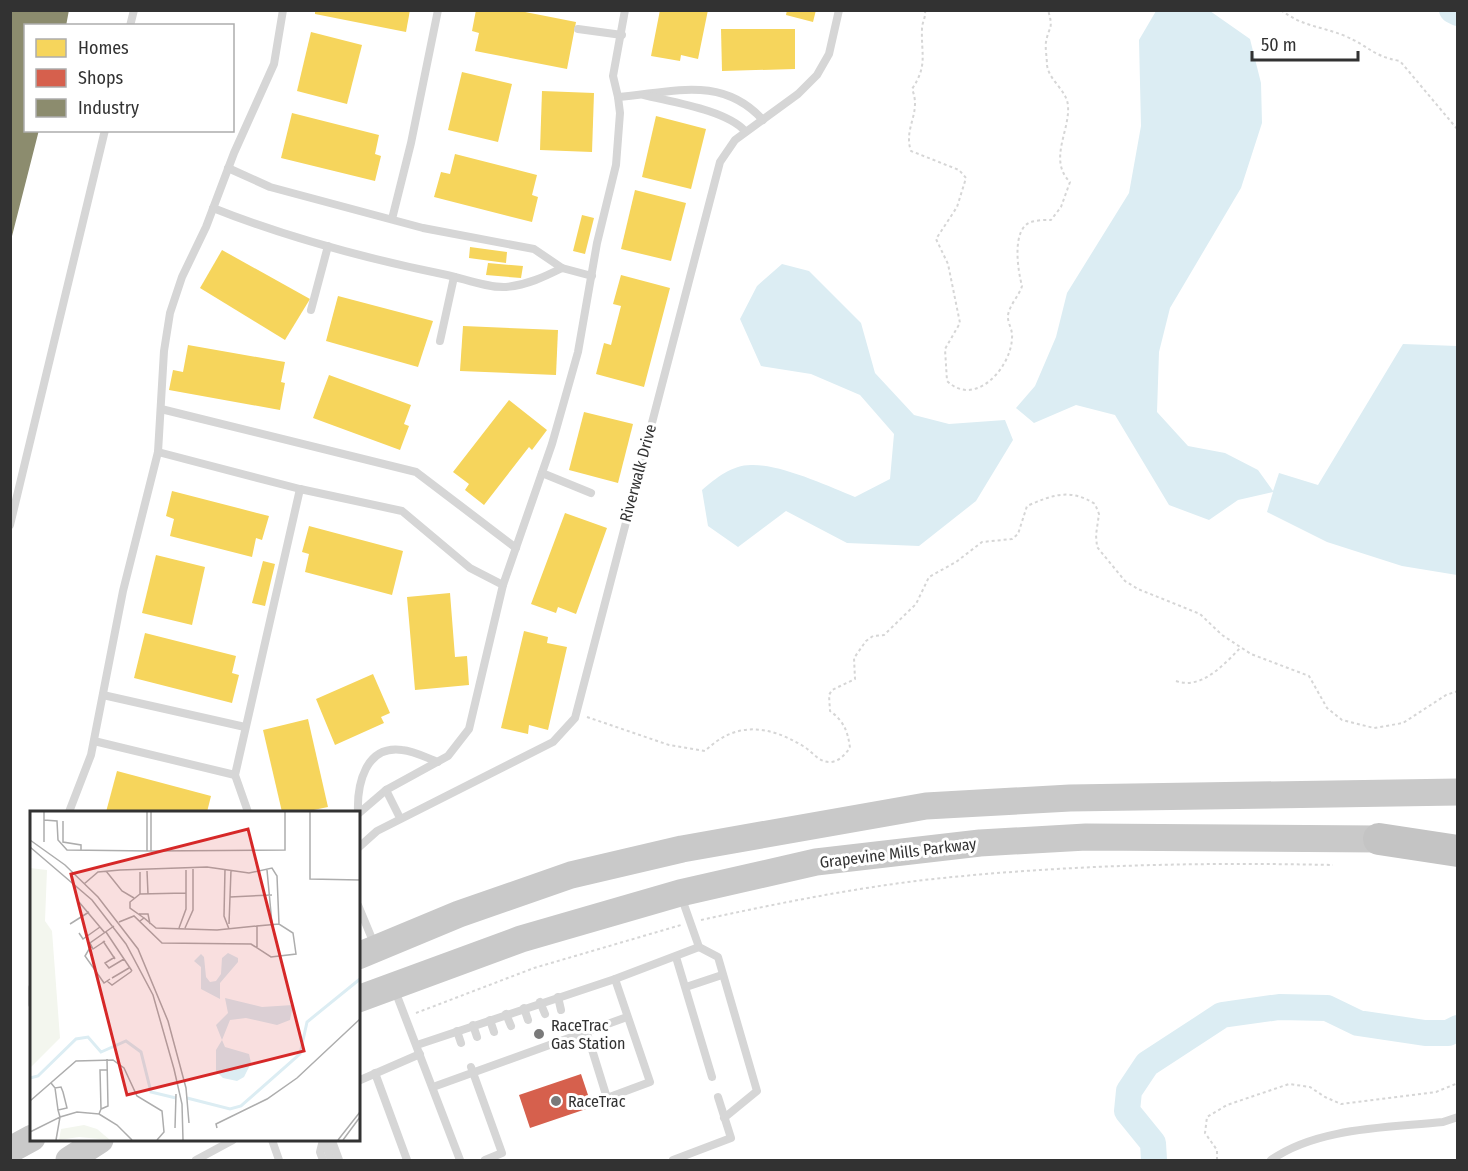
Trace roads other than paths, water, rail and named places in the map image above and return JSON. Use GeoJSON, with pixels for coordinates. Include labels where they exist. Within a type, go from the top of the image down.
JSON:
{"type":"FeatureCollection","features":[{"type":"Feature","properties":{"kind":"highway","name":"Grapevine Mills Parkway"},"geometry":{"type":"LineString","coordinates":[[1379,838],[1458,829]]}},
{"type":"Feature","properties":{"kind":"highway"},"geometry":{"type":"LineString","coordinates":[[1379,838],[1458,851]]}},
{"type":"Feature","properties":{"kind":"main road"},"geometry":{"type":"LineString","coordinates":[[393,985],[367,953],[459,914],[571,874],[682,849],[926,806],[1166,796],[1458,792]]}},
{"type":"Feature","properties":{"kind":"main road"},"geometry":{"type":"LineString","coordinates":[[1142,838],[1161,820],[1166,796]]}},
{"type":"Feature","properties":{"kind":"main road","name":"Grapevine Mills Parkway"},"geometry":{"type":"LineString","coordinates":[[360,998],[521,939],[680,893],[816,862],[882,853],[1086,837],[1379,838]]}},
{"type":"Feature","properties":{"kind":"main road"},"geometry":{"type":"LineString","coordinates":[[10,1150],[30,1139]]}},
{"type":"Feature","properties":{"kind":"main road"},"geometry":{"type":"LineString","coordinates":[[69,1161],[99,1141]]}},
{"type":"Feature","properties":{"kind":"lane"},"geometry":{"type":"LineString","coordinates":[[70,811],[91,755],[123,591],[158,452],[164,351],[170,313],[182,277],[274,64],[283,10]]}},
{"type":"Feature","properties":{"kind":"lane"},"geometry":{"type":"LineString","coordinates":[[392,219],[411,142],[438,10]]}},
{"type":"Feature","properties":{"kind":"lane"},"geometry":{"type":"LineString","coordinates":[[360,812],[386,790],[448,756],[469,729],[503,585],[542,473],[578,352],[616,165],[620,113],[613,76],[626,10]]}},
{"type":"Feature","properties":{"kind":"lane","name":"Riverwalk Drive"},"geometry":{"type":"LineString","coordinates":[[360,846],[376,831],[400,818],[553,742],[576,713],[706,207],[720,162],[735,140],[798,94],[817,75],[829,54],[839,10]]}},
{"type":"Feature","properties":{"kind":"lane"},"geometry":{"type":"LineString","coordinates":[[578,29],[622,35]]}},
{"type":"Feature","properties":{"kind":"lane"},"geometry":{"type":"LineString","coordinates":[[618,97],[697,88],[748,103],[763,120]]}},
{"type":"Feature","properties":{"kind":"lane"},"geometry":{"type":"LineString","coordinates":[[644,95],[720,116],[739,124],[746,131]]}},
{"type":"Feature","properties":{"kind":"lane"},"geometry":{"type":"LineString","coordinates":[[10,525],[105,132]]}},
{"type":"Feature","properties":{"kind":"lane"},"geometry":{"type":"LineString","coordinates":[[228,168],[270,187],[473,239],[534,249],[562,268],[592,276]]}},
{"type":"Feature","properties":{"kind":"lane"},"geometry":{"type":"LineString","coordinates":[[213,208],[254,225],[328,246],[504,287],[534,282],[562,268]]}},
{"type":"Feature","properties":{"kind":"lane"},"geometry":{"type":"LineString","coordinates":[[311,310],[328,246]]}},
{"type":"Feature","properties":{"kind":"lane"},"geometry":{"type":"LineString","coordinates":[[440,341],[454,277]]}},
{"type":"Feature","properties":{"kind":"lane"},"geometry":{"type":"LineString","coordinates":[[161,409],[416,472],[516,548]]}},
{"type":"Feature","properties":{"kind":"lane"},"geometry":{"type":"LineString","coordinates":[[158,452],[300,489],[402,511],[470,568],[503,585]]}},
{"type":"Feature","properties":{"kind":"lane"},"geometry":{"type":"LineString","coordinates":[[542,473],[591,493]]}},
{"type":"Feature","properties":{"kind":"lane"},"geometry":{"type":"LineString","coordinates":[[247,811],[235,775],[300,489]]}},
{"type":"Feature","properties":{"kind":"lane"},"geometry":{"type":"LineString","coordinates":[[103,695],[245,728]]}},
{"type":"Feature","properties":{"kind":"lane"},"geometry":{"type":"LineString","coordinates":[[94,741],[235,775]]}},
{"type":"Feature","properties":{"kind":"lane"},"geometry":{"type":"LineString","coordinates":[[358,811],[357,790],[362,773],[373,758],[389,750],[403,750],[438,762]]}},
{"type":"Feature","properties":{"kind":"lane"},"geometry":{"type":"LineString","coordinates":[[386,790],[400,818]]}},
{"type":"Feature","properties":{"kind":"lane"},"geometry":{"type":"LineString","coordinates":[[680,893],[699,947],[718,957],[757,1091],[724,1118]]}},
{"type":"Feature","properties":{"kind":"lane"},"geometry":{"type":"LineString","coordinates":[[360,916],[367,953]]}},
{"type":"Feature","properties":{"kind":"lane"},"geometry":{"type":"LineString","coordinates":[[360,1080],[457,1031],[615,979],[699,947]]}},
{"type":"Feature","properties":{"kind":"lane"},"geometry":{"type":"LineString","coordinates":[[676,957],[712,1077]]}},
{"type":"Feature","properties":{"kind":"lane"},"geometry":{"type":"LineString","coordinates":[[686,987],[722,975]]}},
{"type":"Feature","properties":{"kind":"lane"},"geometry":{"type":"LineString","coordinates":[[587,1030],[607,1098],[650,1082],[615,979]]}},
{"type":"Feature","properties":{"kind":"lane"},"geometry":{"type":"LineString","coordinates":[[393,985],[460,1161]]}},
{"type":"Feature","properties":{"kind":"lane"},"geometry":{"type":"LineString","coordinates":[[573,991],[577,1002]]}},
{"type":"Feature","properties":{"kind":"lane"},"geometry":{"type":"LineString","coordinates":[[558,997],[561,1010]]}},
{"type":"Feature","properties":{"kind":"lane"},"geometry":{"type":"LineString","coordinates":[[540,1002],[545,1014]]}},
{"type":"Feature","properties":{"kind":"lane"},"geometry":{"type":"LineString","coordinates":[[524,1008],[528,1020]]}},
{"type":"Feature","properties":{"kind":"lane"},"geometry":{"type":"LineString","coordinates":[[506,1014],[511,1026]]}},
{"type":"Feature","properties":{"kind":"lane"},"geometry":{"type":"LineString","coordinates":[[433,1087],[487,1065],[627,1017]]}},
{"type":"Feature","properties":{"kind":"lane"},"geometry":{"type":"LineString","coordinates":[[490,1020],[494,1032]]}},
{"type":"Feature","properties":{"kind":"lane"},"geometry":{"type":"LineString","coordinates":[[473,1026],[477,1037]]}},
{"type":"Feature","properties":{"kind":"lane"},"geometry":{"type":"LineString","coordinates":[[457,1031],[461,1042]]}},
{"type":"Feature","properties":{"kind":"lane"},"geometry":{"type":"LineString","coordinates":[[472,1071],[502,1153],[485,1161]]}},
{"type":"Feature","properties":{"kind":"lane"},"geometry":{"type":"LineString","coordinates":[[375,1073],[407,1161]]}},
{"type":"Feature","properties":{"kind":"lane"},"geometry":{"type":"LineString","coordinates":[[673,1161],[731,1138],[718,1097]]}},
{"type":"Feature","properties":{"kind":"lane"},"geometry":{"type":"LineString","coordinates":[[1270,1161],[1296,1147],[1328,1136],[1443,1122],[1458,1118]]}},
{"type":"Feature","properties":{"kind":"lane"},"geometry":{"type":"LineString","coordinates":[[196,1161],[231,1141]]}},
{"type":"Feature","properties":{"kind":"lane"},"geometry":{"type":"LineString","coordinates":[[272,1141],[279,1161]]}},
{"type":"Feature","properties":{"kind":"lane"},"geometry":{"type":"LineString","coordinates":[[323,1161],[320,1152],[325,1141]]}},
{"type":"Feature","properties":{"kind":"lane"},"geometry":{"type":"LineString","coordinates":[[325,1141],[331,1161]]}},
{"type":"Feature","properties":{"kind":"lane"},"geometry":{"type":"LineString","coordinates":[[332,1141],[339,1161]]}},
{"type":"Feature","properties":{"kind":"waterway"},"geometry":{"type":"LineString","coordinates":[[1452,10],[1458,13]]}},
{"type":"Feature","properties":{"kind":"waterway"},"geometry":{"type":"LineString","coordinates":[[1154,1160],[1153,1143],[1127,1111],[1129,1091],[1147,1064],[1222,1015],[1279,1007],[1327,1008],[1358,1023],[1425,1033],[1448,1033],[1458,1028]]}},
{"type":"Feature","properties":{"kind":"place","name":"RaceTrac Gas Station"},"geometry":{"type":"Point","coordinates":[539,1034]}},
{"type":"Feature","properties":{"kind":"place","name":"RaceTrac"},"geometry":{"type":"Point","coordinates":[556,1101]}}]}
